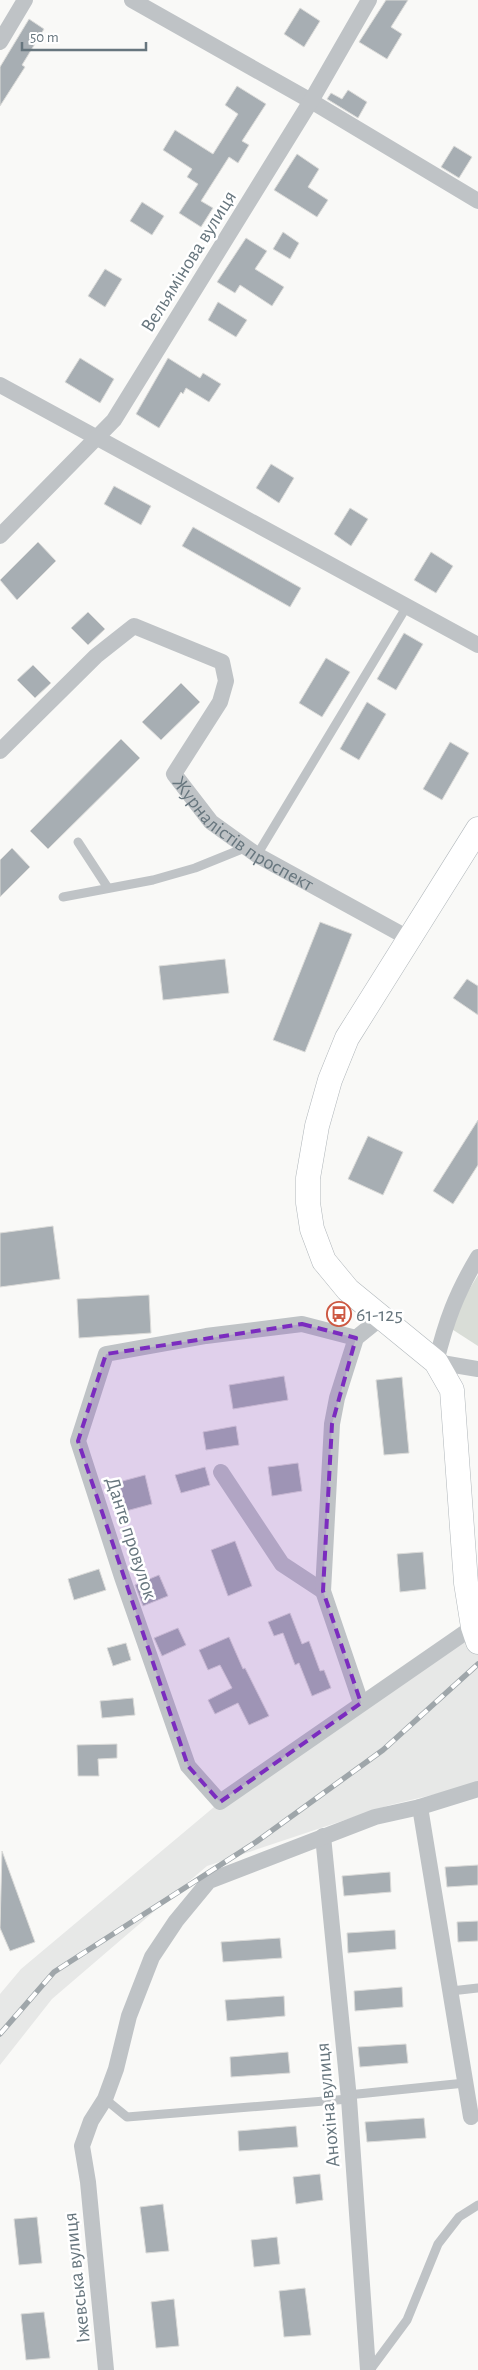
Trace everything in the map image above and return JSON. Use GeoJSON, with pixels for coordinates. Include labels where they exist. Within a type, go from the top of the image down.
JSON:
{"type":"FeatureCollection","features":[{"type":"Feature","properties":{"kind":"main road"},"geometry":{"type":"LineString","coordinates":[[475,1635],[466,1583],[452,1390],[436,1362],[348,1290],[324,1261],[312,1229],[308,1203],[308,1178],[317,1126],[330,1080],[347,1038],[478,829]]}},
{"type":"Feature","properties":{"kind":"street"},"geometry":{"type":"LineString","coordinates":[[0,42],[25,0]]}},
{"type":"Feature","properties":{"kind":"street"},"geometry":{"type":"LineString","coordinates":[[132,0],[311,101],[478,200]]}},
{"type":"Feature","properties":{"kind":"street","name":"Вельямінова вулиця"},"geometry":{"type":"LineString","coordinates":[[96,438],[114,420],[311,101],[369,0]]}},
{"type":"Feature","properties":{"kind":"street"},"geometry":{"type":"LineString","coordinates":[[0,385],[478,644]]}},
{"type":"Feature","properties":{"kind":"street"},"geometry":{"type":"LineString","coordinates":[[0,536],[96,438]]}},
{"type":"Feature","properties":{"kind":"street","name":"Журналістів проспект"},"geometry":{"type":"LineString","coordinates":[[0,751],[96,656],[134,626],[222,662],[226,681],[220,702],[174,774],[210,822],[252,851],[410,939]]}},
{"type":"Feature","properties":{"kind":"street"},"geometry":{"type":"LineString","coordinates":[[478,1258],[461,1286],[447,1319],[436,1362],[478,1369]]}},
{"type":"Feature","properties":{"kind":"street"},"geometry":{"type":"LineString","coordinates":[[361,1703],[323,1591],[332,1424],[337,1398],[356,1338],[382,1316]]}},
{"type":"Feature","properties":{"kind":"street","name":"Данте провулок"},"geometry":{"type":"LineString","coordinates":[[356,1338],[302,1324],[206,1336],[106,1354],[78,1441],[122,1577],[188,1766],[220,1802],[361,1703],[475,1635]]}},
{"type":"Feature","properties":{"kind":"street"},"geometry":{"type":"LineString","coordinates":[[221,1472],[282,1564],[323,1591]]}},
{"type":"Feature","properties":{"kind":"street","name":"Іжевська вулиця"},"geometry":{"type":"LineString","coordinates":[[106,2370],[88,2182],[82,2146],[91,2121],[105,2099],[116,2069],[129,2016],[152,1957],[176,1921],[209,1881],[375,1817],[420,1807],[478,1789]]}},
{"type":"Feature","properties":{"kind":"street"},"geometry":{"type":"LineString","coordinates":[[420,1807],[451,1991],[464,2083],[474,2121]]}},
{"type":"Feature","properties":{"kind":"street","name":"Анохіна вулиця"},"geometry":{"type":"LineString","coordinates":[[323,1836],[348,2097],[369,2370]]}},
{"type":"Feature","properties":{"kind":"lane"},"geometry":{"type":"LineString","coordinates":[[63,897],[152,880],[252,851],[406,606]]}},
{"type":"Feature","properties":{"kind":"lane"},"geometry":{"type":"LineString","coordinates":[[78,842],[108,888]]}},
{"type":"Feature","properties":{"kind":"lane"},"geometry":{"type":"LineString","coordinates":[[451,1991],[478,1988]]}},
{"type":"Feature","properties":{"kind":"lane"},"geometry":{"type":"LineString","coordinates":[[105,2099],[126,2117],[348,2097],[464,2083]]}},
{"type":"Feature","properties":{"kind":"lane"},"geometry":{"type":"LineString","coordinates":[[369,2370],[407,2320],[438,2244],[459,2217],[478,2204]]}},
{"type":"Feature","properties":{"kind":"highlighted area"},"geometry":{"type":"Polygon","coordinates":[[[302,1324],[356,1338],[332,1424],[323,1591],[361,1703],[220,1802],[188,1766],[78,1441],[106,1354],[302,1324]]]}},
{"type":"Feature","properties":{"kind":"shaded area"},"geometry":{"type":"Polygon","coordinates":[[[478,1275],[478,1346],[447,1326],[478,1275]]]}},
{"type":"Feature","properties":{"kind":"shaded area"},"geometry":{"type":"Polygon","coordinates":[[[478,1623],[478,1784],[390,1805],[207,1866],[52,1999],[0,2065],[0,1994],[21,1969],[220,1802],[478,1623]]]}},
{"type":"Feature","properties":{"kind":"building"},"geometry":{"type":"Polygon","coordinates":[[[386,0],[408,0],[391,27],[402,34],[387,59],[359,42],[386,0]]]}},
{"type":"Feature","properties":{"kind":"building"},"geometry":{"type":"Polygon","coordinates":[[[300,8],[320,21],[304,47],[284,34],[300,8]]]}},
{"type":"Feature","properties":{"kind":"building"},"geometry":{"type":"Polygon","coordinates":[[[29,19],[44,29],[22,65],[25,67],[0,106],[0,67],[29,19]]]}},
{"type":"Feature","properties":{"kind":"building"},"geometry":{"type":"Polygon","coordinates":[[[237,86],[266,104],[242,141],[249,145],[238,163],[229,157],[201,201],[213,208],[201,227],[179,213],[198,184],[187,177],[192,169],[163,150],[175,130],[213,154],[238,114],[225,105],[237,86]]]}},
{"type":"Feature","properties":{"kind":"building"},"geometry":{"type":"Polygon","coordinates":[[[348,90],[367,102],[358,118],[327,99],[331,93],[342,99],[348,90]]]}},
{"type":"Feature","properties":{"kind":"building"},"geometry":{"type":"Polygon","coordinates":[[[454,146],[472,157],[459,178],[441,167],[454,146]]]}},
{"type":"Feature","properties":{"kind":"building"},"geometry":{"type":"Polygon","coordinates":[[[297,154],[319,169],[308,187],[328,200],[317,217],[274,190],[297,154]]]}},
{"type":"Feature","properties":{"kind":"building"},"geometry":{"type":"Polygon","coordinates":[[[142,202],[164,216],[152,235],[130,221],[142,202]]]}},
{"type":"Feature","properties":{"kind":"building"},"geometry":{"type":"Polygon","coordinates":[[[283,232],[299,243],[290,259],[273,249],[283,232]]]}},
{"type":"Feature","properties":{"kind":"building"},"geometry":{"type":"Polygon","coordinates":[[[246,238],[267,251],[255,269],[284,287],[272,306],[240,285],[235,293],[217,282],[246,238]]]}},
{"type":"Feature","properties":{"kind":"building"},"geometry":{"type":"Polygon","coordinates":[[[105,269],[122,279],[105,307],[88,296],[105,269]]]}},
{"type":"Feature","properties":{"kind":"building"},"geometry":{"type":"Polygon","coordinates":[[[218,302],[247,320],[236,337],[208,320],[218,302]]]}},
{"type":"Feature","properties":{"kind":"building"},"geometry":{"type":"Polygon","coordinates":[[[80,358],[114,379],[100,403],[65,382],[80,358]]]}},
{"type":"Feature","properties":{"kind":"building"},"geometry":{"type":"Polygon","coordinates":[[[168,358],[200,378],[203,373],[221,384],[209,402],[186,388],[183,394],[181,392],[159,428],[136,414],[168,358]]]}},
{"type":"Feature","properties":{"kind":"building"},"geometry":{"type":"Polygon","coordinates":[[[271,464],[294,478],[279,503],[256,488],[271,464]]]}},
{"type":"Feature","properties":{"kind":"building"},"geometry":{"type":"Polygon","coordinates":[[[114,486],[151,506],[141,525],[104,504],[114,486]]]}},
{"type":"Feature","properties":{"kind":"building"},"geometry":{"type":"Polygon","coordinates":[[[350,508],[368,519],[351,546],[334,534],[350,508]]]}},
{"type":"Feature","properties":{"kind":"building"},"geometry":{"type":"Polygon","coordinates":[[[193,527],[301,588],[290,607],[182,546],[193,527]]]}},
{"type":"Feature","properties":{"kind":"building"},"geometry":{"type":"Polygon","coordinates":[[[38,542],[56,561],[17,600],[0,580],[38,542]]]}},
{"type":"Feature","properties":{"kind":"building"},"geometry":{"type":"Polygon","coordinates":[[[431,552],[453,566],[436,593],[414,580],[431,552]]]}},
{"type":"Feature","properties":{"kind":"building"},"geometry":{"type":"Polygon","coordinates":[[[88,612],[105,629],[88,645],[71,628],[88,612]]]}},
{"type":"Feature","properties":{"kind":"building"},"geometry":{"type":"Polygon","coordinates":[[[404,633],[423,644],[396,690],[377,679],[404,633]]]}},
{"type":"Feature","properties":{"kind":"building"},"geometry":{"type":"Polygon","coordinates":[[[326,658],[350,672],[322,717],[299,703],[326,658]]]}},
{"type":"Feature","properties":{"kind":"building"},"geometry":{"type":"Polygon","coordinates":[[[33,665],[51,683],[35,698],[17,680],[33,665]]]}},
{"type":"Feature","properties":{"kind":"building"},"geometry":{"type":"Polygon","coordinates":[[[181,683],[200,702],[161,740],[142,722],[181,683]]]}},
{"type":"Feature","properties":{"kind":"building"},"geometry":{"type":"Polygon","coordinates":[[[367,702],[386,714],[359,760],[340,749],[367,702]]]}},
{"type":"Feature","properties":{"kind":"building"},"geometry":{"type":"Polygon","coordinates":[[[121,739],[140,758],[48,849],[30,831],[121,739]]]}},
{"type":"Feature","properties":{"kind":"building"},"geometry":{"type":"Polygon","coordinates":[[[450,742],[469,753],[442,800],[423,789],[450,742]]]}},
{"type":"Feature","properties":{"kind":"building"},"geometry":{"type":"Polygon","coordinates":[[[12,848],[30,867],[0,897],[0,860],[12,848]]]}},
{"type":"Feature","properties":{"kind":"building"},"geometry":{"type":"Polygon","coordinates":[[[320,922],[352,934],[305,1052],[273,1040],[320,922]]]}},
{"type":"Feature","properties":{"kind":"building"},"geometry":{"type":"Polygon","coordinates":[[[225,959],[229,993],[163,1000],[159,966],[225,959]]]}},
{"type":"Feature","properties":{"kind":"building"},"geometry":{"type":"Polygon","coordinates":[[[467,979],[478,986],[478,1015],[453,998],[467,979]]]}},
{"type":"Feature","properties":{"kind":"building"},"geometry":{"type":"Polygon","coordinates":[[[478,1120],[478,1165],[453,1204],[433,1191],[478,1120]]]}},
{"type":"Feature","properties":{"kind":"building"},"geometry":{"type":"Polygon","coordinates":[[[368,1136],[403,1152],[383,1195],[348,1179],[368,1136]]]}},
{"type":"Feature","properties":{"kind":"building"},"geometry":{"type":"Polygon","coordinates":[[[53,1226],[60,1279],[0,1287],[0,1233],[53,1226]]]}},
{"type":"Feature","properties":{"kind":"building"},"geometry":{"type":"Polygon","coordinates":[[[149,1295],[151,1333],[79,1338],[77,1299],[149,1295]]]}},
{"type":"Feature","properties":{"kind":"building"},"geometry":{"type":"Polygon","coordinates":[[[284,1376],[288,1400],[233,1409],[229,1385],[284,1376]]]}},
{"type":"Feature","properties":{"kind":"building"},"geometry":{"type":"Polygon","coordinates":[[[402,1377],[409,1453],[384,1455],[376,1380],[402,1377]]]}},
{"type":"Feature","properties":{"kind":"building"},"geometry":{"type":"Polygon","coordinates":[[[236,1426],[239,1445],[206,1450],[203,1432],[236,1426]]]}},
{"type":"Feature","properties":{"kind":"building"},"geometry":{"type":"Polygon","coordinates":[[[298,1463],[302,1491],[272,1496],[268,1467],[298,1463]]]}},
{"type":"Feature","properties":{"kind":"building"},"geometry":{"type":"Polygon","coordinates":[[[205,1467],[210,1485],[181,1493],[175,1475],[205,1467]]]}},
{"type":"Feature","properties":{"kind":"building"},"geometry":{"type":"Polygon","coordinates":[[[145,1475],[152,1504],[126,1511],[119,1482],[145,1475]]]}},
{"type":"Feature","properties":{"kind":"building"},"geometry":{"type":"Polygon","coordinates":[[[235,1541],[252,1586],[228,1596],[211,1550],[235,1541]]]}},
{"type":"Feature","properties":{"kind":"building"},"geometry":{"type":"Polygon","coordinates":[[[423,1552],[426,1589],[400,1592],[397,1554],[423,1552]]]}},
{"type":"Feature","properties":{"kind":"building"},"geometry":{"type":"Polygon","coordinates":[[[99,1569],[106,1590],[74,1600],[68,1579],[99,1569]]]}},
{"type":"Feature","properties":{"kind":"building"},"geometry":{"type":"Polygon","coordinates":[[[159,1575],[168,1596],[143,1606],[135,1585],[159,1575]]]}},
{"type":"Feature","properties":{"kind":"building"},"geometry":{"type":"Polygon","coordinates":[[[290,1613],[302,1644],[309,1641],[320,1671],[324,1670],[331,1688],[312,1696],[299,1663],[295,1665],[283,1633],[274,1636],[268,1622],[290,1613]]]}},
{"type":"Feature","properties":{"kind":"building"},"geometry":{"type":"Polygon","coordinates":[[[178,1628],[186,1645],[162,1656],[154,1638],[178,1628]]]}},
{"type":"Feature","properties":{"kind":"building"},"geometry":{"type":"Polygon","coordinates":[[[229,1637],[243,1669],[245,1668],[269,1716],[249,1725],[238,1703],[215,1714],[208,1700],[232,1688],[220,1665],[208,1670],[199,1650],[229,1637]]]}},
{"type":"Feature","properties":{"kind":"building"},"geometry":{"type":"Polygon","coordinates":[[[126,1643],[131,1660],[113,1666],[107,1648],[126,1643]]]}},
{"type":"Feature","properties":{"kind":"building"},"geometry":{"type":"Polygon","coordinates":[[[133,1698],[135,1715],[102,1718],[100,1701],[133,1698]]]}},
{"type":"Feature","properties":{"kind":"building"},"geometry":{"type":"Polygon","coordinates":[[[117,1744],[117,1758],[98,1759],[99,1776],[78,1776],[77,1745],[117,1744]]]}},
{"type":"Feature","properties":{"kind":"building"},"geometry":{"type":"Polygon","coordinates":[[[2,1851],[35,1942],[10,1951],[0,1928],[2,1851]]]}},
{"type":"Feature","properties":{"kind":"building"},"geometry":{"type":"Polygon","coordinates":[[[478,1865],[478,1885],[447,1887],[445,1867],[478,1865]]]}},
{"type":"Feature","properties":{"kind":"building"},"geometry":{"type":"Polygon","coordinates":[[[390,1872],[391,1892],[344,1896],[342,1876],[390,1872]]]}},
{"type":"Feature","properties":{"kind":"building"},"geometry":{"type":"Polygon","coordinates":[[[478,1921],[478,1941],[458,1942],[457,1922],[478,1921]]]}},
{"type":"Feature","properties":{"kind":"building"},"geometry":{"type":"Polygon","coordinates":[[[395,1930],[396,1949],[348,1953],[347,1933],[395,1930]]]}},
{"type":"Feature","properties":{"kind":"building"},"geometry":{"type":"Polygon","coordinates":[[[280,1938],[282,1958],[223,1962],[221,1942],[280,1938]]]}},
{"type":"Feature","properties":{"kind":"building"},"geometry":{"type":"Polygon","coordinates":[[[402,1987],[403,2007],[355,2011],[354,1991],[402,1987]]]}},
{"type":"Feature","properties":{"kind":"building"},"geometry":{"type":"Polygon","coordinates":[[[284,1996],[285,2016],[227,2021],[225,2000],[284,1996]]]}},
{"type":"Feature","properties":{"kind":"building"},"geometry":{"type":"Polygon","coordinates":[[[406,2044],[408,2063],[360,2067],[358,2047],[406,2044]]]}},
{"type":"Feature","properties":{"kind":"building"},"geometry":{"type":"Polygon","coordinates":[[[288,2052],[290,2073],[231,2077],[230,2057],[288,2052]]]}},
{"type":"Feature","properties":{"kind":"building"},"geometry":{"type":"Polygon","coordinates":[[[424,2118],[426,2138],[367,2142],[365,2122],[424,2118]]]}},
{"type":"Feature","properties":{"kind":"building"},"geometry":{"type":"Polygon","coordinates":[[[296,2126],[298,2147],[239,2151],[238,2131],[296,2126]]]}},
{"type":"Feature","properties":{"kind":"building"},"geometry":{"type":"Polygon","coordinates":[[[320,2174],[323,2200],[296,2204],[293,2177],[320,2174]]]}},
{"type":"Feature","properties":{"kind":"building"},"geometry":{"type":"Polygon","coordinates":[[[163,2204],[169,2251],[146,2253],[140,2207],[163,2204]]]}},
{"type":"Feature","properties":{"kind":"building"},"geometry":{"type":"Polygon","coordinates":[[[37,2217],[42,2263],[19,2265],[14,2219],[37,2217]]]}},
{"type":"Feature","properties":{"kind":"building"},"geometry":{"type":"Polygon","coordinates":[[[277,2237],[280,2264],[254,2267],[251,2240],[277,2237]]]}},
{"type":"Feature","properties":{"kind":"building"},"geometry":{"type":"Polygon","coordinates":[[[305,2288],[311,2335],[284,2337],[279,2291],[305,2288]]]}},
{"type":"Feature","properties":{"kind":"building"},"geometry":{"type":"Polygon","coordinates":[[[174,2299],[179,2346],[156,2348],[151,2302],[174,2299]]]}},
{"type":"Feature","properties":{"kind":"building"},"geometry":{"type":"Polygon","coordinates":[[[44,2312],[50,2358],[26,2360],[21,2314],[44,2312]]]}},
{"type":"Feature","properties":{"kind":"railway"},"geometry":{"type":"LineString","coordinates":[[0,2034],[54,1972],[256,1842],[383,1750],[478,1664]]}},
{"type":"Feature","properties":{"kind":"place","name":"61-125"},"geometry":{"type":"Point","coordinates":[339,1314]}}]}
